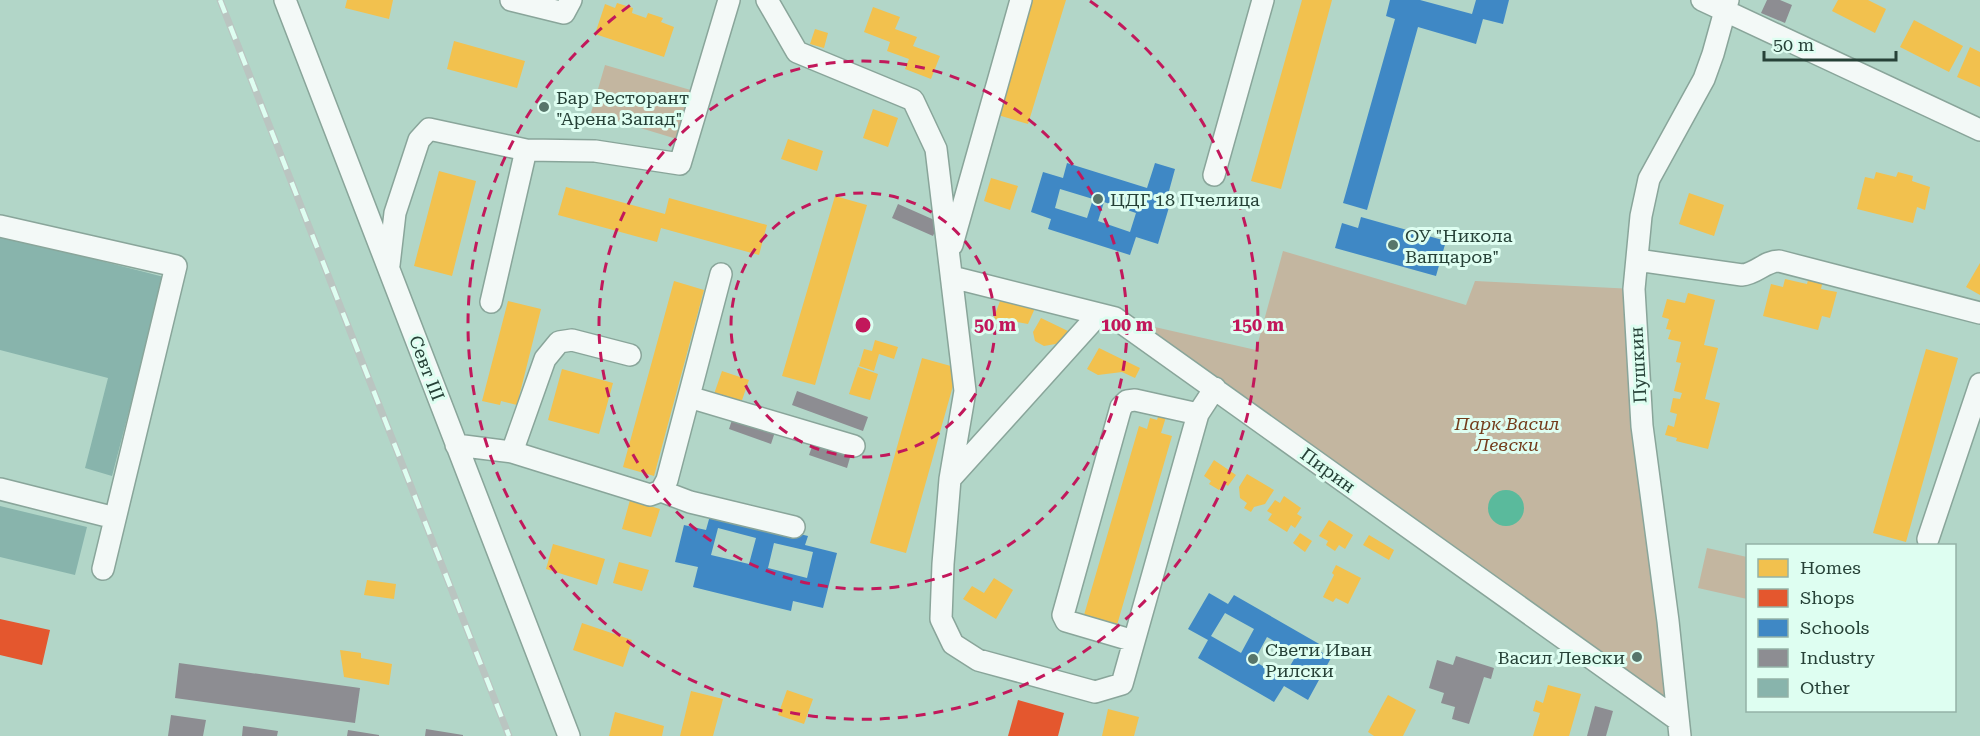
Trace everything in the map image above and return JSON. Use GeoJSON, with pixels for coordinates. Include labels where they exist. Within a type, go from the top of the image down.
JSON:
{"type":"FeatureCollection","features":[{"type":"Feature","properties":{"kind":"street","name":"Севт III"},"geometry":{"type":"LineString","coordinates":[[285,0],[569,736]]}},
{"type":"Feature","properties":{"kind":"street"},"geometry":{"type":"LineString","coordinates":[[511,0],[564,13],[571,0]]}},
{"type":"Feature","properties":{"kind":"street"},"geometry":{"type":"LineString","coordinates":[[389,270],[395,213],[419,140],[429,129],[525,150],[596,151],[680,164],[729,0]]}},
{"type":"Feature","properties":{"kind":"street"},"geometry":{"type":"LineString","coordinates":[[767,0],[797,52],[913,100],[936,149],[964,391],[950,479],[943,564],[941,620],[952,644],[978,660],[1095,692],[1122,684],[1198,414],[1215,388]]}},
{"type":"Feature","properties":{"kind":"street"},"geometry":{"type":"LineString","coordinates":[[949,255],[1022,0]]}},
{"type":"Feature","properties":{"kind":"street"},"geometry":{"type":"LineString","coordinates":[[1214,175],[1263,0]]}},
{"type":"Feature","properties":{"kind":"street"},"geometry":{"type":"LineString","coordinates":[[1702,0],[1726,6],[1980,130]]}},
{"type":"Feature","properties":{"kind":"street","name":"Пушкин"},"geometry":{"type":"LineString","coordinates":[[1679,728],[1668,621],[1642,426],[1634,289],[1641,216],[1649,179],[1704,79],[1726,6]]}},
{"type":"Feature","properties":{"kind":"street"},"geometry":{"type":"LineString","coordinates":[[491,302],[525,150]]}},
{"type":"Feature","properties":{"kind":"street"},"geometry":{"type":"LineString","coordinates":[[0,226],[176,266],[103,569]]}},
{"type":"Feature","properties":{"kind":"street"},"geometry":{"type":"LineString","coordinates":[[1637,260],[1742,275],[1747,275],[1773,261],[1779,261],[1980,313]]}},
{"type":"Feature","properties":{"kind":"street"},"geometry":{"type":"LineString","coordinates":[[661,491],[667,480],[721,274]]}},
{"type":"Feature","properties":{"kind":"street","name":"Пирин"},"geometry":{"type":"LineString","coordinates":[[952,278],[1115,318],[1215,388],[1679,728]]}},
{"type":"Feature","properties":{"kind":"street"},"geometry":{"type":"LineString","coordinates":[[950,479],[1099,314]]}},
{"type":"Feature","properties":{"kind":"street"},"geometry":{"type":"LineString","coordinates":[[512,452],[545,359],[559,342],[572,340],[630,356]]}},
{"type":"Feature","properties":{"kind":"street"},"geometry":{"type":"LineString","coordinates":[[1928,539],[1980,384]]}},
{"type":"Feature","properties":{"kind":"street"},"geometry":{"type":"LineString","coordinates":[[689,397],[854,446]]}},
{"type":"Feature","properties":{"kind":"street"},"geometry":{"type":"LineString","coordinates":[[1134,641],[1066,621],[1063,615],[1077,560],[1121,407],[1128,401],[1135,400],[1198,414]]}},
{"type":"Feature","properties":{"kind":"street"},"geometry":{"type":"LineString","coordinates":[[456,445],[512,452],[650,495],[661,491],[690,502],[794,527]]}},
{"type":"Feature","properties":{"kind":"street"},"geometry":{"type":"LineString","coordinates":[[0,489],[115,518]]}},
{"type":"Feature","properties":{"kind":"green space"},"geometry":{"type":"Polygon","coordinates":[[[605,65],[694,91],[680,140],[591,113],[605,65]]]}},
{"type":"Feature","properties":{"kind":"green space","name":"Парк Васил Левски"},"geometry":{"type":"Polygon","coordinates":[[[1283,251],[1466,305],[1475,281],[1634,289],[1678,720],[1115,318],[1256,350],[1283,251]]]}},
{"type":"Feature","properties":{"kind":"green space"},"geometry":{"type":"Polygon","coordinates":[[[1707,548],[1746,557],[1746,599],[1698,588],[1707,548]]]}},
{"type":"Feature","properties":{"kind":"shaded area"},"geometry":{"type":"Polygon","coordinates":[[[1506,490],[1519,495],[1524,508],[1519,521],[1506,526],[1493,521],[1488,508],[1493,495],[1506,490]]]}},
{"type":"Feature","properties":{"kind":"building: Homes"},"geometry":{"type":"Polygon","coordinates":[[[347,0],[393,0],[389,19],[345,8],[347,0]]]}},
{"type":"Feature","properties":{"kind":"building: Homes"},"geometry":{"type":"Polygon","coordinates":[[[1032,0],[1066,0],[1028,124],[998,115],[1032,0]]]}},
{"type":"Feature","properties":{"kind":"building: Homes"},"geometry":{"type":"Polygon","coordinates":[[[1302,0],[1332,0],[1281,189],[1251,181],[1302,0]]]}},
{"type":"Feature","properties":{"kind":"building: Homes"},"geometry":{"type":"Polygon","coordinates":[[[1838,0],[1868,0],[1886,9],[1875,33],[1832,11],[1838,0]]]}},
{"type":"Feature","properties":{"kind":"building: Homes"},"geometry":{"type":"Polygon","coordinates":[[[617,3],[633,8],[632,13],[646,18],[648,13],[663,18],[661,22],[674,27],[664,57],[595,34],[605,4],[615,8],[617,3]]]}},
{"type":"Feature","properties":{"kind":"building: Homes"},"geometry":{"type":"Polygon","coordinates":[[[873,7],[900,17],[895,29],[917,37],[913,46],[940,56],[931,79],[905,69],[909,59],[887,51],[890,42],[864,32],[873,7]]]}},
{"type":"Feature","properties":{"kind":"building: Homes"},"geometry":{"type":"Polygon","coordinates":[[[1914,20],[1963,46],[1949,72],[1900,47],[1914,20]]]}},
{"type":"Feature","properties":{"kind":"building: Homes"},"geometry":{"type":"Polygon","coordinates":[[[815,29],[828,33],[824,48],[810,44],[815,29]]]}},
{"type":"Feature","properties":{"kind":"building: Homes"},"geometry":{"type":"Polygon","coordinates":[[[454,41],[525,61],[517,88],[447,69],[454,41]]]}},
{"type":"Feature","properties":{"kind":"building: Homes"},"geometry":{"type":"Polygon","coordinates":[[[1970,47],[1980,52],[1980,87],[1957,77],[1970,47]]]}},
{"type":"Feature","properties":{"kind":"building: Homes"},"geometry":{"type":"Polygon","coordinates":[[[873,109],[898,118],[888,147],[863,138],[873,109]]]}},
{"type":"Feature","properties":{"kind":"building: Homes"},"geometry":{"type":"Polygon","coordinates":[[[788,139],[823,151],[817,171],[781,159],[788,139]]]}},
{"type":"Feature","properties":{"kind":"building: Homes"},"geometry":{"type":"Polygon","coordinates":[[[439,171],[476,181],[452,276],[414,266],[439,171]]]}},
{"type":"Feature","properties":{"kind":"building: Homes"},"geometry":{"type":"Polygon","coordinates":[[[1876,172],[1896,177],[1898,172],[1913,176],[1912,181],[1930,187],[1925,210],[1917,207],[1913,223],[1857,209],[1865,177],[1874,179],[1876,172]]]}},
{"type":"Feature","properties":{"kind":"building: Homes"},"geometry":{"type":"Polygon","coordinates":[[[991,178],[1018,186],[1010,210],[984,201],[991,178]]]}},
{"type":"Feature","properties":{"kind":"building: Homes"},"geometry":{"type":"Polygon","coordinates":[[[566,187],[665,214],[669,198],[767,225],[759,255],[661,228],[657,242],[558,215],[566,187]]]}},
{"type":"Feature","properties":{"kind":"building: Homes"},"geometry":{"type":"Polygon","coordinates":[[[1689,193],[1724,205],[1714,236],[1679,224],[1689,193]]]}},
{"type":"Feature","properties":{"kind":"building: Homes"},"geometry":{"type":"Polygon","coordinates":[[[835,196],[867,205],[815,385],[782,376],[835,196]]]}},
{"type":"Feature","properties":{"kind":"building: Homes"},"geometry":{"type":"Polygon","coordinates":[[[1980,263],[1980,295],[1966,287],[1980,263]]]}},
{"type":"Feature","properties":{"kind":"building: Homes"},"geometry":{"type":"Polygon","coordinates":[[[1809,276],[1823,280],[1821,289],[1837,292],[1830,318],[1822,316],[1818,330],[1763,316],[1771,284],[1783,287],[1785,279],[1807,284],[1809,276]]]}},
{"type":"Feature","properties":{"kind":"building: Homes"},"geometry":{"type":"Polygon","coordinates":[[[674,281],[704,290],[654,476],[623,467],[674,281]]]}},
{"type":"Feature","properties":{"kind":"building: Homes"},"geometry":{"type":"Polygon","coordinates":[[[1688,293],[1715,300],[1704,345],[1718,348],[1705,399],[1720,403],[1708,449],[1676,441],[1677,438],[1665,435],[1668,425],[1674,427],[1677,414],[1670,412],[1673,398],[1680,399],[1682,393],[1674,391],[1681,363],[1676,362],[1681,342],[1668,339],[1671,330],[1666,329],[1669,319],[1662,317],[1667,299],[1685,303],[1688,293]]]}},
{"type":"Feature","properties":{"kind":"building: Homes"},"geometry":{"type":"Polygon","coordinates":[[[1002,296],[1035,308],[1028,324],[1017,322],[1005,327],[1000,325],[994,317],[1002,296]]]}},
{"type":"Feature","properties":{"kind":"building: Homes"},"geometry":{"type":"Polygon","coordinates":[[[508,301],[541,309],[517,405],[501,401],[500,405],[482,401],[508,301]]]}},
{"type":"Feature","properties":{"kind":"building: Homes"},"geometry":{"type":"Polygon","coordinates":[[[1041,318],[1068,331],[1061,343],[1044,346],[1035,341],[1033,332],[1041,318]]]}},
{"type":"Feature","properties":{"kind":"building: Homes"},"geometry":{"type":"Polygon","coordinates":[[[875,340],[898,347],[894,359],[879,354],[874,371],[859,366],[864,349],[872,351],[875,340]]]}},
{"type":"Feature","properties":{"kind":"building: Homes"},"geometry":{"type":"Polygon","coordinates":[[[1099,348],[1140,368],[1135,378],[1122,372],[1098,375],[1087,369],[1099,348]]]}},
{"type":"Feature","properties":{"kind":"building: Homes"},"geometry":{"type":"Polygon","coordinates":[[[1926,349],[1958,358],[1906,542],[1873,533],[1926,349]]]}},
{"type":"Feature","properties":{"kind":"building: Homes"},"geometry":{"type":"Polygon","coordinates":[[[922,358],[958,368],[906,553],[870,543],[922,358]]]}},
{"type":"Feature","properties":{"kind":"building: Homes"},"geometry":{"type":"Polygon","coordinates":[[[858,367],[878,374],[870,400],[849,394],[858,367]]]}},
{"type":"Feature","properties":{"kind":"building: Homes"},"geometry":{"type":"Polygon","coordinates":[[[562,369],[613,383],[599,434],[548,420],[562,369]]]}},
{"type":"Feature","properties":{"kind":"building: Homes"},"geometry":{"type":"Polygon","coordinates":[[[722,371],[749,380],[740,406],[713,397],[722,371]]]}},
{"type":"Feature","properties":{"kind":"building: Homes"},"geometry":{"type":"Polygon","coordinates":[[[1159,414],[1166,417],[1161,433],[1172,436],[1117,625],[1084,615],[1139,426],[1147,429],[1150,418],[1157,420],[1159,414]]]}},
{"type":"Feature","properties":{"kind":"building: Homes"},"geometry":{"type":"Polygon","coordinates":[[[1214,460],[1236,475],[1228,486],[1224,483],[1219,490],[1209,484],[1211,481],[1204,476],[1214,460]]]}},
{"type":"Feature","properties":{"kind":"building: Homes"},"geometry":{"type":"Polygon","coordinates":[[[1247,474],[1274,490],[1265,504],[1254,507],[1251,512],[1244,508],[1247,503],[1240,498],[1239,487],[1247,474]]]}},
{"type":"Feature","properties":{"kind":"building: Homes"},"geometry":{"type":"Polygon","coordinates":[[[1284,496],[1301,508],[1297,514],[1302,517],[1295,528],[1291,525],[1287,532],[1268,520],[1272,514],[1267,511],[1275,500],[1280,503],[1284,496]]]}},
{"type":"Feature","properties":{"kind":"building: Homes"},"geometry":{"type":"Polygon","coordinates":[[[630,500],[660,509],[651,537],[622,529],[630,500]]]}},
{"type":"Feature","properties":{"kind":"building: Homes"},"geometry":{"type":"Polygon","coordinates":[[[1329,520],[1353,535],[1345,549],[1339,545],[1335,551],[1326,545],[1328,541],[1319,536],[1329,520]]]}},
{"type":"Feature","properties":{"kind":"building: Homes"},"geometry":{"type":"Polygon","coordinates":[[[1300,533],[1312,541],[1305,552],[1293,543],[1300,533]]]}},
{"type":"Feature","properties":{"kind":"building: Homes"},"geometry":{"type":"Polygon","coordinates":[[[1369,535],[1394,550],[1389,560],[1363,545],[1369,535]]]}},
{"type":"Feature","properties":{"kind":"building: Homes"},"geometry":{"type":"Polygon","coordinates":[[[553,544],[605,559],[597,585],[546,569],[553,544]]]}},
{"type":"Feature","properties":{"kind":"building: Homes"},"geometry":{"type":"Polygon","coordinates":[[[619,562],[649,570],[642,591],[613,583],[619,562]]]}},
{"type":"Feature","properties":{"kind":"building: Homes"},"geometry":{"type":"Polygon","coordinates":[[[1336,565],[1361,578],[1348,604],[1336,598],[1333,602],[1323,597],[1334,575],[1332,573],[1336,565]]]}},
{"type":"Feature","properties":{"kind":"building: Homes"},"geometry":{"type":"Polygon","coordinates":[[[994,578],[1013,590],[996,619],[963,599],[972,586],[984,593],[994,578]]]}},
{"type":"Feature","properties":{"kind":"building: Homes"},"geometry":{"type":"Polygon","coordinates":[[[367,580],[396,584],[394,599],[364,595],[367,580]]]}},
{"type":"Feature","properties":{"kind":"building: Homes"},"geometry":{"type":"Polygon","coordinates":[[[582,623],[632,640],[623,667],[573,650],[582,623]]]}},
{"type":"Feature","properties":{"kind":"building: Homes"},"geometry":{"type":"Polygon","coordinates":[[[340,650],[361,653],[361,658],[392,664],[389,685],[344,677],[340,650]]]}},
{"type":"Feature","properties":{"kind":"building: Homes"},"geometry":{"type":"Polygon","coordinates":[[[1548,685],[1581,694],[1569,736],[1533,736],[1540,713],[1533,711],[1536,700],[1543,703],[1548,685]]]}},
{"type":"Feature","properties":{"kind":"building: Homes"},"geometry":{"type":"Polygon","coordinates":[[[787,690],[813,699],[804,724],[778,715],[787,690]]]}},
{"type":"Feature","properties":{"kind":"building: Homes"},"geometry":{"type":"Polygon","coordinates":[[[691,691],[723,699],[713,736],[680,736],[691,691]]]}},
{"type":"Feature","properties":{"kind":"building: Homes"},"geometry":{"type":"Polygon","coordinates":[[[1388,695],[1416,710],[1403,736],[1374,736],[1368,732],[1388,695]]]}},
{"type":"Feature","properties":{"kind":"building: Homes"},"geometry":{"type":"Polygon","coordinates":[[[1108,709],[1139,717],[1134,736],[1102,736],[1108,709]]]}},
{"type":"Feature","properties":{"kind":"building: Homes"},"geometry":{"type":"Polygon","coordinates":[[[615,712],[664,726],[662,736],[609,736],[615,712]]]}},
{"type":"Feature","properties":{"kind":"building: Shops"},"geometry":{"type":"Polygon","coordinates":[[[0,619],[50,630],[42,665],[0,655],[0,619]]]}},
{"type":"Feature","properties":{"kind":"building: Shops"},"geometry":{"type":"Polygon","coordinates":[[[1018,700],[1064,713],[1058,736],[1008,736],[1018,700]]]}},
{"type":"Feature","properties":{"kind":"building: Schools"},"geometry":{"type":"Polygon","coordinates":[[[1390,0],[1420,0],[1472,14],[1476,0],[1509,0],[1503,24],[1483,19],[1476,44],[1418,27],[1367,210],[1343,203],[1395,19],[1386,16],[1390,0]]]}},
{"type":"Feature","properties":{"kind":"building: Schools"},"geometry":{"type":"Polygon","coordinates":[[[1067,163],[1147,188],[1155,163],[1175,169],[1166,202],[1170,204],[1158,244],[1136,237],[1130,255],[1048,229],[1051,219],[1031,212],[1043,172],[1063,178],[1067,163]],[[1060,189],[1055,208],[1087,218],[1093,199],[1060,189]],[[1104,202],[1098,221],[1130,232],[1136,213],[1104,202]]]}},
{"type":"Feature","properties":{"kind":"building: Schools"},"geometry":{"type":"Polygon","coordinates":[[[1361,217],[1446,241],[1436,276],[1335,248],[1342,223],[1358,228],[1361,217]]]}},
{"type":"Feature","properties":{"kind":"building: Schools"},"geometry":{"type":"Polygon","coordinates":[[[711,512],[808,536],[805,545],[837,553],[823,608],[793,601],[791,611],[693,587],[698,567],[675,562],[684,525],[706,530],[711,512]],[[718,528],[711,555],[749,564],[756,538],[718,528]],[[774,543],[768,568],[807,578],[813,552],[774,543]]]}},
{"type":"Feature","properties":{"kind":"building: Schools"},"geometry":{"type":"Polygon","coordinates":[[[1209,593],[1228,604],[1234,595],[1321,645],[1318,650],[1331,658],[1308,700],[1284,686],[1274,702],[1198,658],[1208,640],[1188,629],[1209,593]],[[1225,613],[1211,636],[1241,653],[1254,629],[1225,613]],[[1267,637],[1254,661],[1283,678],[1297,654],[1267,637]]]}},
{"type":"Feature","properties":{"kind":"building: Industry"},"geometry":{"type":"Polygon","coordinates":[[[1767,0],[1780,0],[1792,5],[1785,23],[1761,13],[1767,0]]]}},
{"type":"Feature","properties":{"kind":"building: Industry"},"geometry":{"type":"Polygon","coordinates":[[[898,204],[939,222],[933,236],[892,218],[898,204]]]}},
{"type":"Feature","properties":{"kind":"building: Industry"},"geometry":{"type":"Polygon","coordinates":[[[797,391],[868,417],[863,431],[792,405],[797,391]]]}},
{"type":"Feature","properties":{"kind":"building: Industry"},"geometry":{"type":"Polygon","coordinates":[[[733,417],[775,432],[771,444],[729,429],[733,417]]]}},
{"type":"Feature","properties":{"kind":"building: Industry"},"geometry":{"type":"Polygon","coordinates":[[[814,441],[851,454],[847,468],[809,455],[814,441]]]}},
{"type":"Feature","properties":{"kind":"building: Industry"},"geometry":{"type":"Polygon","coordinates":[[[1456,656],[1494,668],[1491,679],[1484,677],[1469,724],[1452,719],[1455,707],[1441,703],[1444,693],[1429,688],[1437,660],[1453,665],[1456,656]]]}},
{"type":"Feature","properties":{"kind":"building: Industry"},"geometry":{"type":"Polygon","coordinates":[[[179,663],[360,688],[355,723],[175,698],[179,663]]]}},
{"type":"Feature","properties":{"kind":"building: Industry"},"geometry":{"type":"Polygon","coordinates":[[[1595,706],[1613,711],[1606,736],[1587,736],[1595,706]]]}},
{"type":"Feature","properties":{"kind":"building: Industry"},"geometry":{"type":"Polygon","coordinates":[[[171,715],[206,720],[203,736],[168,736],[171,715]]]}},
{"type":"Feature","properties":{"kind":"building: Industry"},"geometry":{"type":"Polygon","coordinates":[[[243,726],[278,731],[277,736],[242,736],[243,726]]]}},
{"type":"Feature","properties":{"kind":"building: Industry"},"geometry":{"type":"Polygon","coordinates":[[[426,729],[463,735],[463,736],[425,736],[426,729]]]}},
{"type":"Feature","properties":{"kind":"building: Industry"},"geometry":{"type":"Polygon","coordinates":[[[348,730],[379,735],[379,736],[347,736],[348,730]]]}},
{"type":"Feature","properties":{"kind":"building: Other"},"geometry":{"type":"Polygon","coordinates":[[[0,235],[164,277],[112,476],[85,468],[108,378],[0,350],[0,235]]]}},
{"type":"Feature","properties":{"kind":"building: Other"},"geometry":{"type":"Polygon","coordinates":[[[0,506],[87,527],[75,575],[0,557],[0,506]]]}},
{"type":"Feature","properties":{"kind":"railway"},"geometry":{"type":"LineString","coordinates":[[220,0],[509,736]]}},
{"type":"Feature","properties":{"kind":"place","name":"Бар Ресторант \"Арена Запад\""},"geometry":{"type":"Point","coordinates":[544,107]}},
{"type":"Feature","properties":{"kind":"place","name":"ЦДГ 18 Пчелица"},"geometry":{"type":"Point","coordinates":[1098,199]}},
{"type":"Feature","properties":{"kind":"place","name":"ОУ \"Никола Вапцаров\""},"geometry":{"type":"Point","coordinates":[1393,245]}},
{"type":"Feature","properties":{"kind":"place","name":"Васил Левски"},"geometry":{"type":"Point","coordinates":[1637,657]}},
{"type":"Feature","properties":{"kind":"place","name":"Свети Иван Рилски"},"geometry":{"type":"Point","coordinates":[1253,659]}}]}
